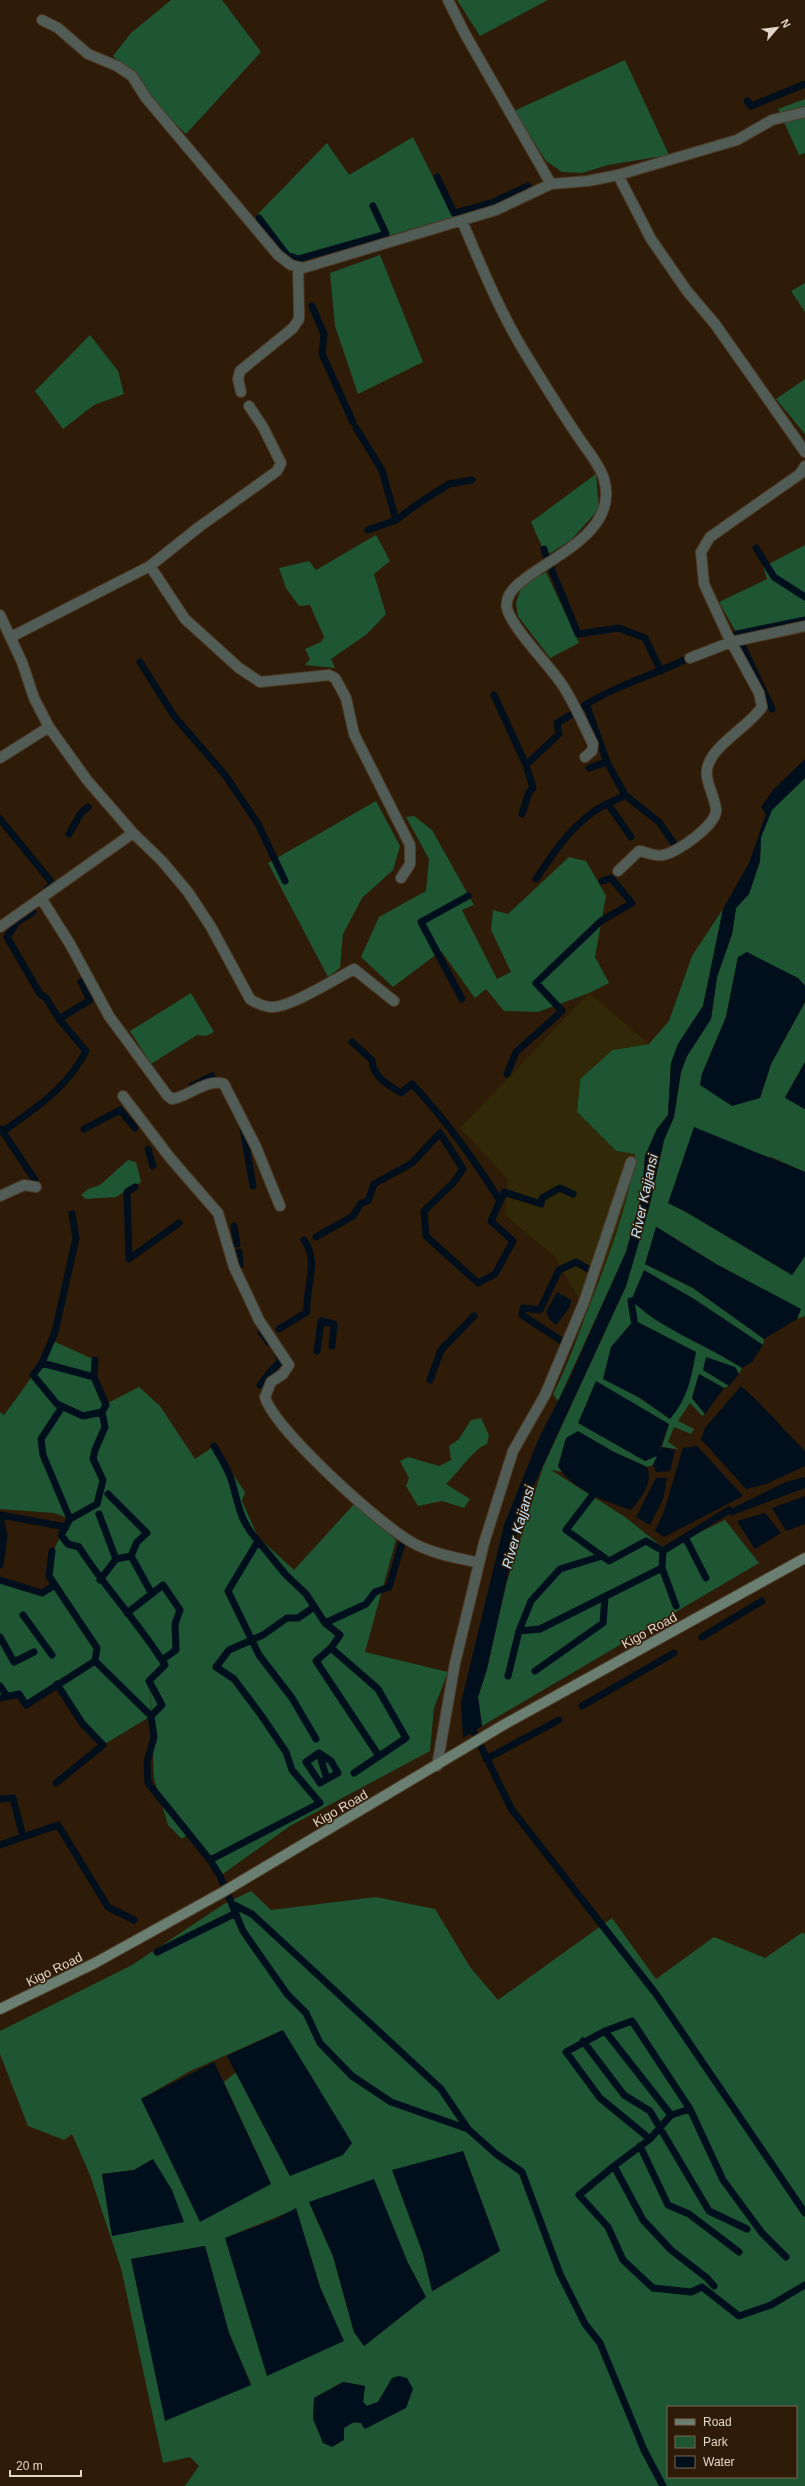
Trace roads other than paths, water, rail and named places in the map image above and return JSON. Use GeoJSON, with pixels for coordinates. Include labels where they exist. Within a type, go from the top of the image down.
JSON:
{"type":"FeatureCollection","features":[{"type":"Feature","properties":{"kind":"street"},"geometry":{"type":"LineString","coordinates":[[448,0],[465,34],[551,184]]}},
{"type":"Feature","properties":{"kind":"street"},"geometry":{"type":"LineString","coordinates":[[42,20],[58,28],[88,54],[117,66],[132,76],[146,98],[278,255],[298,267],[320,264],[496,210],[551,184],[588,181],[618,175],[736,140],[772,120],[805,112]]}},
{"type":"Feature","properties":{"kind":"street"},"geometry":{"type":"LineString","coordinates":[[618,175],[651,239],[687,291],[715,324],[805,452]]}},
{"type":"Feature","properties":{"kind":"street"},"geometry":{"type":"LineString","coordinates":[[462,221],[488,283],[528,358],[604,478],[604,509],[594,525],[576,546],[518,584],[510,594],[506,608],[513,622],[544,659],[571,700],[593,744],[592,750],[584,757]]}},
{"type":"Feature","properties":{"kind":"street"},"geometry":{"type":"LineString","coordinates":[[241,392],[238,379],[240,371],[293,328],[298,319],[298,267]]}},
{"type":"Feature","properties":{"kind":"street"},"geometry":{"type":"LineString","coordinates":[[11,637],[150,566],[281,467],[266,434],[249,406]]}},
{"type":"Feature","properties":{"kind":"street"},"geometry":{"type":"LineString","coordinates":[[618,872],[639,851],[663,856],[677,848],[697,835],[715,816],[716,809],[708,787],[707,771],[714,754],[755,717],[762,707],[759,693],[704,584],[701,552],[710,537],[800,474],[805,466]]}},
{"type":"Feature","properties":{"kind":"street"},"geometry":{"type":"LineString","coordinates":[[150,566],[185,619],[239,668],[260,682],[329,675],[335,678],[346,698],[354,734],[410,845],[410,864],[400,878]]}},
{"type":"Feature","properties":{"kind":"street"},"geometry":{"type":"LineString","coordinates":[[0,615],[11,637],[34,698],[49,727],[87,780],[133,833],[162,861],[188,892],[211,926],[250,999],[259,1004],[272,1007],[315,992],[354,969],[394,1001]]}},
{"type":"Feature","properties":{"kind":"street"},"geometry":{"type":"LineString","coordinates":[[690,658],[732,642],[805,626]]}},
{"type":"Feature","properties":{"kind":"street"},"geometry":{"type":"LineString","coordinates":[[0,758],[49,727]]}},
{"type":"Feature","properties":{"kind":"street"},"geometry":{"type":"LineString","coordinates":[[0,927],[133,833]]}},
{"type":"Feature","properties":{"kind":"street"},"geometry":{"type":"LineString","coordinates":[[41,898],[70,944],[109,1016],[166,1095],[172,1099],[179,1098],[211,1084],[218,1082],[224,1084],[256,1147],[280,1206]]}},
{"type":"Feature","properties":{"kind":"street"},"geometry":{"type":"LineString","coordinates":[[123,1096],[171,1159],[218,1213],[234,1267],[253,1307],[289,1365],[283,1374],[271,1382],[265,1397],[268,1406],[297,1443],[371,1511],[415,1544],[479,1563]]}},
{"type":"Feature","properties":{"kind":"street"},"geometry":{"type":"LineString","coordinates":[[437,1766],[455,1663],[479,1563],[513,1451],[545,1395],[580,1312],[631,1162]]}},
{"type":"Feature","properties":{"kind":"street"},"geometry":{"type":"LineString","coordinates":[[0,1196],[24,1185],[36,1186]]}},
{"type":"Feature","properties":{"kind":"street","name":"Kigo Road"},"geometry":{"type":"LineString","coordinates":[[0,2009],[95,1964],[223,1892],[437,1766],[505,1724],[805,1558]]}},
{"type":"Feature","properties":{"kind":"water","name":"River Kajjansi"},"geometry":{"type":"Polygon","coordinates":[[[805,759],[805,778],[772,810],[761,837],[760,861],[749,894],[736,908],[732,934],[717,977],[711,1019],[687,1056],[681,1072],[674,1117],[664,1140],[649,1208],[626,1286],[522,1511],[487,1669],[478,1697],[482,1726],[463,1738],[461,1703],[504,1525],[539,1438],[568,1382],[626,1252],[642,1194],[645,1156],[657,1129],[668,1115],[671,1063],[678,1044],[703,1006],[723,909],[749,863],[766,814],[761,807],[773,790],[805,759]]]}},
{"type":"Feature","properties":{"kind":"water"},"geometry":{"type":"Polygon","coordinates":[[[747,952],[798,978],[805,986],[805,1002],[771,1064],[760,1098],[732,1106],[700,1085],[702,1074],[726,1017],[738,957],[747,952]]]}},
{"type":"Feature","properties":{"kind":"water"},"geometry":{"type":"Polygon","coordinates":[[[805,1062],[805,1109],[785,1098],[805,1062]]]}},
{"type":"Feature","properties":{"kind":"water"},"geometry":{"type":"Polygon","coordinates":[[[694,1127],[805,1172],[805,1256],[792,1275],[686,1212],[668,1203],[694,1127]]]}},
{"type":"Feature","properties":{"kind":"water"},"geometry":{"type":"Polygon","coordinates":[[[656,1227],[716,1264],[801,1309],[797,1319],[764,1339],[693,1288],[645,1264],[656,1227]]]}},
{"type":"Feature","properties":{"kind":"water"},"geometry":{"type":"Polygon","coordinates":[[[644,1270],[694,1299],[763,1345],[752,1362],[742,1368],[657,1321],[631,1301],[644,1270]]]}},
{"type":"Feature","properties":{"kind":"water"},"geometry":{"type":"Polygon","coordinates":[[[557,1292],[571,1300],[570,1307],[556,1325],[550,1320],[546,1312],[557,1292]]]}},
{"type":"Feature","properties":{"kind":"water"},"geometry":{"type":"Polygon","coordinates":[[[634,1320],[696,1352],[685,1396],[670,1419],[640,1398],[603,1379],[611,1347],[634,1320]]]}},
{"type":"Feature","properties":{"kind":"water"},"geometry":{"type":"Polygon","coordinates":[[[706,1357],[735,1367],[739,1374],[729,1386],[703,1370],[706,1357]]]}},
{"type":"Feature","properties":{"kind":"water"},"geometry":{"type":"Polygon","coordinates":[[[699,1374],[724,1388],[705,1414],[692,1398],[699,1374]]]}},
{"type":"Feature","properties":{"kind":"water"},"geometry":{"type":"Polygon","coordinates":[[[596,1381],[669,1424],[659,1452],[662,1447],[675,1450],[670,1471],[656,1472],[653,1465],[657,1456],[645,1461],[578,1423],[596,1381]]]}},
{"type":"Feature","properties":{"kind":"water"},"geometry":{"type":"Polygon","coordinates":[[[741,1386],[805,1451],[805,1466],[766,1484],[746,1489],[701,1439],[705,1428],[741,1386]]]}},
{"type":"Feature","properties":{"kind":"water"},"geometry":{"type":"Polygon","coordinates":[[[578,1431],[614,1452],[647,1467],[649,1473],[648,1484],[631,1510],[590,1494],[581,1489],[564,1475],[558,1466],[566,1438],[578,1431]]]}},
{"type":"Feature","properties":{"kind":"water"},"geometry":{"type":"Polygon","coordinates":[[[697,1446],[743,1496],[664,1537],[655,1531],[664,1511],[683,1448],[697,1446]]]}},
{"type":"Feature","properties":{"kind":"water"},"geometry":{"type":"Polygon","coordinates":[[[805,1477],[805,1488],[730,1516],[729,1510],[786,1482],[805,1477]]]}},
{"type":"Feature","properties":{"kind":"water"},"geometry":{"type":"Polygon","coordinates":[[[656,1478],[667,1478],[663,1499],[650,1525],[636,1517],[656,1478]]]}},
{"type":"Feature","properties":{"kind":"water"},"geometry":{"type":"Polygon","coordinates":[[[805,1496],[805,1524],[786,1531],[772,1508],[805,1496]]]}},
{"type":"Feature","properties":{"kind":"water"},"geometry":{"type":"Polygon","coordinates":[[[765,1513],[781,1533],[755,1549],[737,1521],[765,1513]]]}},
{"type":"Feature","properties":{"kind":"water"},"geometry":{"type":"Polygon","coordinates":[[[283,2030],[352,2143],[343,2155],[290,2176],[227,2056],[283,2030]]]}},
{"type":"Feature","properties":{"kind":"water"},"geometry":{"type":"Polygon","coordinates":[[[214,2062],[271,2184],[200,2222],[141,2099],[214,2062]]]}},
{"type":"Feature","properties":{"kind":"water"},"geometry":{"type":"Polygon","coordinates":[[[463,2151],[500,2251],[432,2291],[423,2254],[392,2170],[463,2151]]]}},
{"type":"Feature","properties":{"kind":"water"},"geometry":{"type":"Polygon","coordinates":[[[153,2159],[172,2190],[184,2222],[112,2236],[102,2174],[134,2170],[153,2159]]]}},
{"type":"Feature","properties":{"kind":"water"},"geometry":{"type":"Polygon","coordinates":[[[374,2179],[408,2263],[426,2297],[364,2346],[354,2332],[333,2256],[309,2202],[374,2179]]]}},
{"type":"Feature","properties":{"kind":"water"},"geometry":{"type":"Polygon","coordinates":[[[296,2208],[320,2287],[344,2341],[267,2376],[225,2238],[276,2219],[296,2208]]]}},
{"type":"Feature","properties":{"kind":"water"},"geometry":{"type":"Polygon","coordinates":[[[205,2246],[229,2333],[251,2385],[165,2421],[131,2259],[205,2246]]]}},
{"type":"Feature","properties":{"kind":"water"},"geometry":{"type":"Polygon","coordinates":[[[399,2376],[407,2378],[413,2389],[406,2408],[365,2429],[361,2423],[354,2422],[344,2428],[344,2440],[332,2447],[323,2443],[313,2419],[314,2398],[343,2382],[365,2386],[363,2402],[367,2406],[378,2402],[392,2378],[399,2376]]]}},
{"type":"Feature","properties":{"kind":"waterway"},"geometry":{"type":"LineString","coordinates":[[747,101],[751,106],[805,84]]}},
{"type":"Feature","properties":{"kind":"waterway"},"geometry":{"type":"LineString","coordinates":[[437,177],[454,213],[494,202],[528,186]]}},
{"type":"Feature","properties":{"kind":"waterway"},"geometry":{"type":"LineString","coordinates":[[259,218],[287,255],[298,259],[386,234],[373,206]]}},
{"type":"Feature","properties":{"kind":"waterway"},"geometry":{"type":"LineString","coordinates":[[312,306],[324,334],[322,354],[353,422]]}},
{"type":"Feature","properties":{"kind":"waterway"},"geometry":{"type":"LineString","coordinates":[[356,428],[382,470],[396,520]]}},
{"type":"Feature","properties":{"kind":"waterway"},"geometry":{"type":"LineString","coordinates":[[368,530],[396,520],[449,484],[472,480]]}},
{"type":"Feature","properties":{"kind":"waterway"},"geometry":{"type":"LineString","coordinates":[[756,548],[774,577],[805,597]]}},
{"type":"Feature","properties":{"kind":"waterway"},"geometry":{"type":"LineString","coordinates":[[544,549],[546,556]]}},
{"type":"Feature","properties":{"kind":"waterway"},"geometry":{"type":"LineString","coordinates":[[551,568],[578,634],[619,628],[645,638],[661,671]]}},
{"type":"Feature","properties":{"kind":"waterway"},"geometry":{"type":"LineString","coordinates":[[737,634],[805,620]]}},
{"type":"Feature","properties":{"kind":"waterway"},"geometry":{"type":"LineString","coordinates":[[743,647],[772,709]]}},
{"type":"Feature","properties":{"kind":"waterway"},"geometry":{"type":"LineString","coordinates":[[579,709],[607,693],[693,656]]}},
{"type":"Feature","properties":{"kind":"waterway"},"geometry":{"type":"LineString","coordinates":[[140,662],[174,716],[225,775],[258,824],[285,881]]}},
{"type":"Feature","properties":{"kind":"waterway"},"geometry":{"type":"LineString","coordinates":[[494,695],[526,765],[533,788],[529,792],[522,814]]}},
{"type":"Feature","properties":{"kind":"waterway"},"geometry":{"type":"LineString","coordinates":[[586,704],[607,762],[625,795]]}},
{"type":"Feature","properties":{"kind":"waterway"},"geometry":{"type":"LineString","coordinates":[[526,765],[559,734],[557,723],[574,713]]}},
{"type":"Feature","properties":{"kind":"waterway"},"geometry":{"type":"LineString","coordinates":[[589,768],[607,762]]}},
{"type":"Feature","properties":{"kind":"waterway"},"geometry":{"type":"LineString","coordinates":[[536,879],[561,843],[575,827],[596,810],[625,795],[659,822],[677,848]]}},
{"type":"Feature","properties":{"kind":"waterway"},"geometry":{"type":"LineString","coordinates":[[608,804],[631,837]]}},
{"type":"Feature","properties":{"kind":"waterway"},"geometry":{"type":"LineString","coordinates":[[69,834],[81,813],[88,807]]}},
{"type":"Feature","properties":{"kind":"waterway"},"geometry":{"type":"LineString","coordinates":[[0,819],[53,884],[47,889]]}},
{"type":"Feature","properties":{"kind":"waterway"},"geometry":{"type":"LineString","coordinates":[[507,1074],[516,1052],[562,1011],[536,983],[601,921],[632,903],[611,878],[602,881]]}},
{"type":"Feature","properties":{"kind":"waterway"},"geometry":{"type":"LineString","coordinates":[[462,999],[421,922],[468,896]]}},
{"type":"Feature","properties":{"kind":"waterway"},"geometry":{"type":"LineString","coordinates":[[2,1132],[39,1106],[60,1087],[70,1076],[86,1051],[59,1019],[46,998],[40,994],[7,937],[17,922],[33,912]]}},
{"type":"Feature","properties":{"kind":"waterway"},"geometry":{"type":"LineString","coordinates":[[59,1019],[90,1000],[81,982]]}},
{"type":"Feature","properties":{"kind":"waterway"},"geometry":{"type":"LineString","coordinates":[[352,1042],[372,1060],[375,1071],[382,1080],[391,1087],[401,1093],[412,1084],[459,1140],[500,1201]]}},
{"type":"Feature","properties":{"kind":"waterway"},"geometry":{"type":"LineString","coordinates":[[192,1086],[212,1076]]}},
{"type":"Feature","properties":{"kind":"waterway"},"geometry":{"type":"LineString","coordinates":[[84,1129],[120,1110],[135,1128]]}},
{"type":"Feature","properties":{"kind":"waterway"},"geometry":{"type":"LineString","coordinates":[[1,1129],[35,1180]]}},
{"type":"Feature","properties":{"kind":"waterway"},"geometry":{"type":"LineString","coordinates":[[243,1129],[253,1186]]}},
{"type":"Feature","properties":{"kind":"waterway"},"geometry":{"type":"LineString","coordinates":[[316,1237],[353,1216],[361,1203],[368,1201],[374,1184],[412,1163],[440,1133],[463,1169],[453,1183],[424,1211],[426,1236],[478,1283],[495,1274],[513,1241],[491,1221],[504,1192],[541,1204],[542,1198],[560,1188],[573,1194]]}},
{"type":"Feature","properties":{"kind":"waterway"},"geometry":{"type":"LineString","coordinates":[[148,1149],[153,1166]]}},
{"type":"Feature","properties":{"kind":"waterway"},"geometry":{"type":"LineString","coordinates":[[129,1259],[127,1192],[135,1187]]}},
{"type":"Feature","properties":{"kind":"waterway"},"geometry":{"type":"LineString","coordinates":[[42,1363],[55,1332],[76,1238],[72,1214]]}},
{"type":"Feature","properties":{"kind":"waterway"},"geometry":{"type":"LineString","coordinates":[[129,1259],[179,1223]]}},
{"type":"Feature","properties":{"kind":"waterway"},"geometry":{"type":"LineString","coordinates":[[234,1226],[237,1244]]}},
{"type":"Feature","properties":{"kind":"waterway"},"geometry":{"type":"LineString","coordinates":[[279,1329],[307,1312],[311,1275],[311,1257],[309,1248],[304,1240]]}},
{"type":"Feature","properties":{"kind":"waterway"},"geometry":{"type":"LineString","coordinates":[[239,1252],[240,1265]]}},
{"type":"Feature","properties":{"kind":"waterway"},"geometry":{"type":"LineString","coordinates":[[560,1340],[522,1315],[523,1308],[540,1310],[559,1270],[576,1262],[590,1270]]}},
{"type":"Feature","properties":{"kind":"waterway"},"geometry":{"type":"LineString","coordinates":[[631,1301],[634,1320]]}},
{"type":"Feature","properties":{"kind":"waterway"},"geometry":{"type":"LineString","coordinates":[[430,1380],[441,1350],[474,1316]]}},
{"type":"Feature","properties":{"kind":"waterway"},"geometry":{"type":"LineString","coordinates":[[317,1351],[321,1321],[334,1324],[332,1346]]}},
{"type":"Feature","properties":{"kind":"waterway"},"geometry":{"type":"LineString","coordinates":[[261,1332],[269,1343]]}},
{"type":"Feature","properties":{"kind":"waterway"},"geometry":{"type":"LineString","coordinates":[[260,1385],[281,1361],[278,1354]]}},
{"type":"Feature","properties":{"kind":"waterway"},"geometry":{"type":"LineString","coordinates":[[95,1360],[94,1377],[106,1405],[102,1412],[105,1427],[95,1450],[93,1459],[103,1480],[97,1504],[70,1519],[61,1535],[68,1544],[79,1547],[165,1665],[149,1681],[162,1705],[151,1716],[154,1737],[147,1762],[148,1783],[210,1860],[220,1876],[243,1931],[287,1994],[306,2013],[320,2043],[352,2076],[391,2102],[468,2129],[496,2154],[522,2172],[560,2274],[585,2324],[600,2343],[644,2450],[663,2486]]}},
{"type":"Feature","properties":{"kind":"waterway"},"geometry":{"type":"LineString","coordinates":[[94,1377],[42,1363],[33,1375],[57,1404],[83,1416],[102,1412]]}},
{"type":"Feature","properties":{"kind":"waterway"},"geometry":{"type":"LineString","coordinates":[[62,1407],[41,1439],[43,1455],[70,1519]]}},
{"type":"Feature","properties":{"kind":"waterway"},"geometry":{"type":"LineString","coordinates":[[214,1446],[231,1477],[239,1506],[247,1527],[258,1541],[228,1591],[259,1655],[292,1698],[316,1739]]}},
{"type":"Feature","properties":{"kind":"waterway"},"geometry":{"type":"LineString","coordinates":[[108,1494],[147,1533],[137,1542],[131,1556]]}},
{"type":"Feature","properties":{"kind":"waterway"},"geometry":{"type":"LineString","coordinates":[[592,1496],[566,1530],[609,1561],[646,1541],[663,1551],[729,1510]]}},
{"type":"Feature","properties":{"kind":"waterway"},"geometry":{"type":"LineString","coordinates":[[99,1514],[116,1559]]}},
{"type":"Feature","properties":{"kind":"waterway"},"geometry":{"type":"LineString","coordinates":[[0,1515],[66,1527]]}},
{"type":"Feature","properties":{"kind":"waterway"},"geometry":{"type":"LineString","coordinates":[[0,1516],[4,1536],[0,1565]]}},
{"type":"Feature","properties":{"kind":"waterway"},"geometry":{"type":"LineString","coordinates":[[685,1537],[706,1578]]}},
{"type":"Feature","properties":{"kind":"waterway"},"geometry":{"type":"LineString","coordinates":[[258,1541],[286,1575],[306,1594],[325,1623],[340,1635],[331,1648],[378,1689],[406,1738],[354,1773]]}},
{"type":"Feature","properties":{"kind":"waterway"},"geometry":{"type":"LineString","coordinates":[[325,1623],[366,1604],[375,1592],[389,1587],[402,1543]]}},
{"type":"Feature","properties":{"kind":"waterway"},"geometry":{"type":"LineString","coordinates":[[52,1551],[49,1576],[97,1648],[95,1661]]}},
{"type":"Feature","properties":{"kind":"waterway"},"geometry":{"type":"LineString","coordinates":[[663,1551],[662,1568],[676,1606]]}},
{"type":"Feature","properties":{"kind":"waterway"},"geometry":{"type":"LineString","coordinates":[[100,1580],[116,1559],[131,1556],[152,1594]]}},
{"type":"Feature","properties":{"kind":"waterway"},"geometry":{"type":"LineString","coordinates":[[519,1631],[531,1601],[560,1569],[602,1556]]}},
{"type":"Feature","properties":{"kind":"waterway"},"geometry":{"type":"LineString","coordinates":[[508,1676],[519,1631],[540,1629],[662,1568]]}},
{"type":"Feature","properties":{"kind":"waterway"},"geometry":{"type":"LineString","coordinates":[[0,1580],[42,1593],[55,1585]]}},
{"type":"Feature","properties":{"kind":"waterway"},"geometry":{"type":"LineString","coordinates":[[127,1613],[163,1585],[180,1610],[175,1624],[176,1650],[162,1660]]}},
{"type":"Feature","properties":{"kind":"waterway"},"geometry":{"type":"LineString","coordinates":[[535,1671],[603,1623],[605,1597]]}},
{"type":"Feature","properties":{"kind":"waterway"},"geometry":{"type":"LineString","coordinates":[[702,1637],[762,1601]]}},
{"type":"Feature","properties":{"kind":"waterway"},"geometry":{"type":"LineString","coordinates":[[210,1860],[320,1803],[292,1770],[286,1752],[234,1679],[216,1667],[229,1650],[263,1635],[287,1618],[298,1618],[314,1607]]}},
{"type":"Feature","properties":{"kind":"waterway"},"geometry":{"type":"LineString","coordinates":[[23,1615],[52,1655]]}},
{"type":"Feature","properties":{"kind":"waterway"},"geometry":{"type":"LineString","coordinates":[[0,1637],[14,1662],[34,1652]]}},
{"type":"Feature","properties":{"kind":"waterway"},"geometry":{"type":"LineString","coordinates":[[331,1648],[316,1661],[379,1756]]}},
{"type":"Feature","properties":{"kind":"waterway"},"geometry":{"type":"LineString","coordinates":[[582,1706],[674,1653]]}},
{"type":"Feature","properties":{"kind":"waterway"},"geometry":{"type":"LineString","coordinates":[[0,1698],[19,1694],[26,1705],[95,1661],[151,1716]]}},
{"type":"Feature","properties":{"kind":"waterway"},"geometry":{"type":"LineString","coordinates":[[56,1783],[103,1745],[82,1723],[57,1684]]}},
{"type":"Feature","properties":{"kind":"waterway"},"geometry":{"type":"LineString","coordinates":[[0,1686],[7,1696]]}},
{"type":"Feature","properties":{"kind":"waterway"},"geometry":{"type":"LineString","coordinates":[[486,1759],[559,1720]]}},
{"type":"Feature","properties":{"kind":"waterway"},"geometry":{"type":"LineString","coordinates":[[470,1724],[512,1810],[656,1994],[805,2213]]}},
{"type":"Feature","properties":{"kind":"waterway"},"geometry":{"type":"LineString","coordinates":[[319,1753],[327,1779],[320,1783],[306,1762],[319,1753],[331,1761],[338,1773],[327,1779]]}},
{"type":"Feature","properties":{"kind":"waterway"},"geometry":{"type":"LineString","coordinates":[[0,1799],[13,1798],[23,1837]]}},
{"type":"Feature","properties":{"kind":"waterway"},"geometry":{"type":"LineString","coordinates":[[0,1845],[58,1825],[108,1907],[134,1920]]}},
{"type":"Feature","properties":{"kind":"waterway"},"geometry":{"type":"LineString","coordinates":[[232,1904],[252,1914],[441,2089],[468,2129]]}},
{"type":"Feature","properties":{"kind":"waterway"},"geometry":{"type":"LineString","coordinates":[[157,1952],[236,1913]]}},
{"type":"Feature","properties":{"kind":"waterway"},"geometry":{"type":"LineString","coordinates":[[650,2139],[600,2098],[566,2052],[605,2031],[632,2021],[690,2109],[723,2180],[762,2233],[786,2257]]}},
{"type":"Feature","properties":{"kind":"waterway"},"geometry":{"type":"LineString","coordinates":[[605,2031],[671,2115]]}},
{"type":"Feature","properties":{"kind":"waterway"},"geometry":{"type":"LineString","coordinates":[[583,2041],[624,2095],[650,2111],[709,2211],[747,2229]]}},
{"type":"Feature","properties":{"kind":"waterway"},"geometry":{"type":"LineString","coordinates":[[690,2109],[671,2115],[650,2139],[614,2166],[643,2220],[671,2250],[707,2278],[714,2286]]}},
{"type":"Feature","properties":{"kind":"waterway"},"geometry":{"type":"LineString","coordinates":[[640,2146],[668,2205],[689,2214],[739,2252]]}},
{"type":"Feature","properties":{"kind":"waterway"},"geometry":{"type":"LineString","coordinates":[[614,2166],[579,2195],[608,2227],[623,2260],[653,2288],[691,2292],[702,2287],[739,2316],[771,2305],[805,2285]]}}]}
